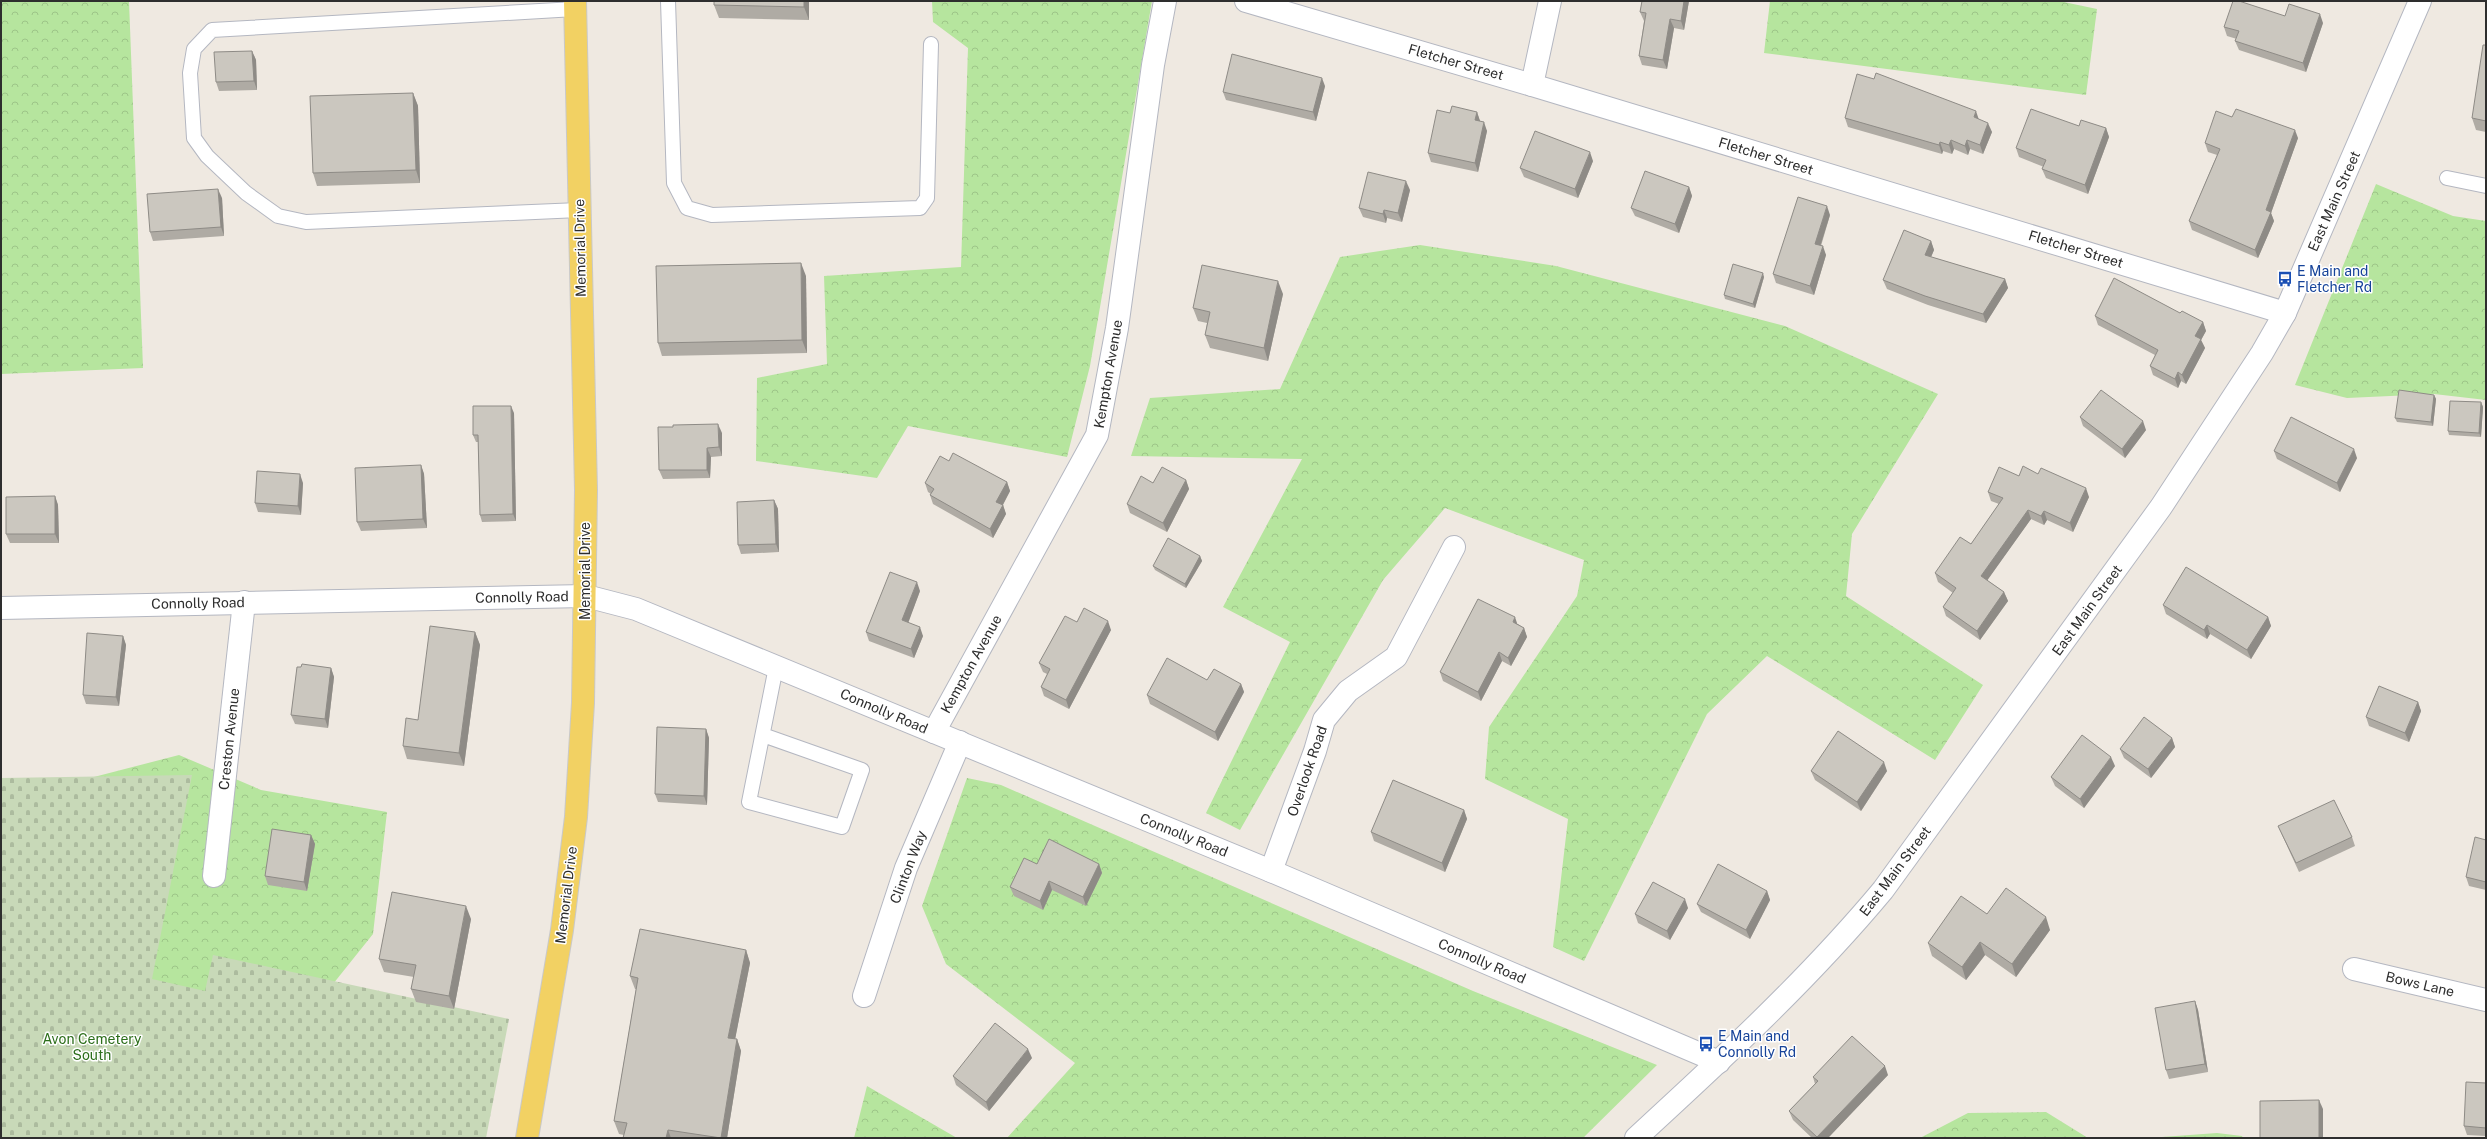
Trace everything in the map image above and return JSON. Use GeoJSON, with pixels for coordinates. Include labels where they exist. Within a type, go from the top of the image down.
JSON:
{"type":"FeatureCollection","features":[{"type":"Feature","properties":{"kind":"main road","name":"Memorial Drive"},"geometry":{"type":"LineString","coordinates":[[527,1138],[562,930],[576,817],[583,703],[586,596],[575,5]]}},
{"type":"Feature","properties":{"kind":"street","name":"Kempton Avenue"},"geometry":{"type":"LineString","coordinates":[[934,732],[1097,436],[1117,328],[1153,65],[1165,1]]}},
{"type":"Feature","properties":{"kind":"street","name":"Fletcher Street"},"geometry":{"type":"LineString","coordinates":[[1246,1],[1532,85],[2285,313]]}},
{"type":"Feature","properties":{"kind":"street"},"geometry":{"type":"LineString","coordinates":[[1532,85],[1550,1]]}},
{"type":"Feature","properties":{"kind":"street","name":"East Main Street"},"geometry":{"type":"LineString","coordinates":[[1636,1138],[1719,1062],[1840,941],[1883,890],[2161,507],[2228,407],[2285,313],[2420,1]]}},
{"type":"Feature","properties":{"kind":"street","name":"Overlook Road"},"geometry":{"type":"LineString","coordinates":[[1271,871],[1315,751],[1324,720],[1348,691],[1396,657],[1454,547]]}},
{"type":"Feature","properties":{"kind":"street","name":"Connolly Road"},"geometry":{"type":"LineString","coordinates":[[1,608],[586,596],[636,609],[1271,871],[1719,1062]]}},
{"type":"Feature","properties":{"kind":"street","name":"Creston Avenue"},"geometry":{"type":"LineString","coordinates":[[214,876],[244,602]]}},
{"type":"Feature","properties":{"kind":"street","name":"Clinton Way"},"geometry":{"type":"LineString","coordinates":[[864,996],[906,868],[960,742]]}},
{"type":"Feature","properties":{"kind":"street","name":"Bows Lane"},"geometry":{"type":"LineString","coordinates":[[2354,969],[2486,1000]]}},
{"type":"Feature","properties":{"kind":"lane"},"geometry":{"type":"LineString","coordinates":[[668,1],[674,183],[687,208],[712,215],[920,208],[927,198],[931,44]]}},
{"type":"Feature","properties":{"kind":"lane"},"geometry":{"type":"LineString","coordinates":[[575,5],[212,30],[194,49],[190,73],[194,138],[208,156],[246,193],[278,216],[306,222],[579,210]]}},
{"type":"Feature","properties":{"kind":"lane"},"geometry":{"type":"LineString","coordinates":[[2447,178],[2486,186]]}},
{"type":"Feature","properties":{"kind":"lane"},"geometry":{"type":"LineString","coordinates":[[763,736],[862,770],[842,827],[749,802],[776,666]]}},
{"type":"Feature","properties":{"kind":"green space"},"geometry":{"type":"Polygon","coordinates":[[[1,1],[129,1],[143,368],[1,374],[1,1]]]}},
{"type":"Feature","properties":{"kind":"green space"},"geometry":{"type":"Polygon","coordinates":[[[932,1],[1152,1],[1090,366],[1067,457],[908,426],[877,478],[756,461],[757,378],[827,364],[824,276],[961,267],[968,48],[933,22],[932,1]]]}},
{"type":"Feature","properties":{"kind":"green space"},"geometry":{"type":"Polygon","coordinates":[[[1770,1],[2059,1],[2097,9],[2086,95],[1764,53],[1770,1]]]}},
{"type":"Feature","properties":{"kind":"green space"},"geometry":{"type":"Polygon","coordinates":[[[2376,184],[2453,216],[2486,221],[2486,400],[2434,394],[2347,398],[2295,385],[2376,184]]]}},
{"type":"Feature","properties":{"kind":"green space"},"geometry":{"type":"Polygon","coordinates":[[[1420,245],[1556,266],[1785,326],[1938,394],[1852,534],[1846,596],[1983,685],[1935,760],[1767,656],[1707,714],[1584,961],[1553,947],[1568,819],[1485,779],[1489,727],[1577,596],[1584,560],[1445,508],[1383,580],[1240,830],[1206,813],[1290,642],[1223,607],[1302,459],[1131,456],[1150,398],[1280,389],[1340,257],[1420,245]]]}},
{"type":"Feature","properties":{"kind":"green space"},"geometry":{"type":"Polygon","coordinates":[[[179,755],[261,790],[387,812],[373,934],[321,999],[1,980],[1,801],[179,755]]]}},
{"type":"Feature","properties":{"kind":"green space","name":"Avon Cemetery South"},"geometry":{"type":"Polygon","coordinates":[[[192,775],[152,979],[205,991],[213,955],[509,1019],[486,1138],[1,1138],[1,778],[192,775]]]}},
{"type":"Feature","properties":{"kind":"green space"},"geometry":{"type":"Polygon","coordinates":[[[967,778],[1001,785],[1473,991],[1657,1065],[1583,1138],[1007,1138],[1075,1063],[946,964],[922,906],[967,778]]]}},
{"type":"Feature","properties":{"kind":"green space"},"geometry":{"type":"Polygon","coordinates":[[[867,1086],[957,1138],[854,1138],[867,1086]]]}},
{"type":"Feature","properties":{"kind":"green space"},"geometry":{"type":"Polygon","coordinates":[[[2046,1112],[2088,1138],[1920,1138],[1968,1113],[2046,1112]]]}},
{"type":"Feature","properties":{"kind":"green space"},"geometry":{"type":"Polygon","coordinates":[[[2217,1133],[2242,1136],[2243,1138],[2148,1138],[2217,1133]]]}},
{"type":"Feature","properties":{"kind":"building"},"geometry":{"type":"Polygon","coordinates":[[[714,1],[804,1],[804,7],[714,5],[714,1]]]}},
{"type":"Feature","properties":{"kind":"building"},"geometry":{"type":"Polygon","coordinates":[[[1642,1],[1684,1],[1681,21],[1670,19],[1663,60],[1639,56],[1646,13],[1640,12],[1642,1]]]}},
{"type":"Feature","properties":{"kind":"building"},"geometry":{"type":"Polygon","coordinates":[[[2233,1],[2239,1],[2285,16],[2289,4],[2320,14],[2303,63],[2235,41],[2239,31],[2224,27],[2233,1]]]}},
{"type":"Feature","properties":{"kind":"building"},"geometry":{"type":"Polygon","coordinates":[[[2483,45],[2486,45],[2486,121],[2472,118],[2483,45]]]}},
{"type":"Feature","properties":{"kind":"building"},"geometry":{"type":"Polygon","coordinates":[[[252,51],[254,81],[216,82],[214,52],[252,51]]]}},
{"type":"Feature","properties":{"kind":"building"},"geometry":{"type":"Polygon","coordinates":[[[1232,54],[1322,78],[1313,112],[1223,92],[1232,54]]]}},
{"type":"Feature","properties":{"kind":"building"},"geometry":{"type":"Polygon","coordinates":[[[1876,73],[1976,111],[1974,117],[1988,123],[1980,145],[1967,140],[1965,146],[1951,140],[1949,145],[1940,142],[1939,145],[1845,118],[1857,74],[1874,79],[1876,73]]]}},
{"type":"Feature","properties":{"kind":"building"},"geometry":{"type":"Polygon","coordinates":[[[413,93],[416,170],[313,173],[310,96],[413,93]]]}},
{"type":"Feature","properties":{"kind":"building"},"geometry":{"type":"Polygon","coordinates":[[[1452,106],[1477,112],[1475,120],[1484,122],[1475,163],[1428,153],[1437,110],[1450,113],[1452,106]]]}},
{"type":"Feature","properties":{"kind":"building"},"geometry":{"type":"Polygon","coordinates":[[[2031,109],[2079,126],[2081,120],[2106,128],[2085,185],[2042,169],[2046,160],[2016,148],[2031,109]]]}},
{"type":"Feature","properties":{"kind":"building"},"geometry":{"type":"Polygon","coordinates":[[[2236,109],[2295,130],[2266,210],[2271,212],[2255,250],[2189,221],[2220,149],[2205,143],[2216,111],[2232,117],[2236,109]]]}},
{"type":"Feature","properties":{"kind":"building"},"geometry":{"type":"Polygon","coordinates":[[[1535,131],[1590,152],[1575,189],[1520,168],[1535,131]]]}},
{"type":"Feature","properties":{"kind":"building"},"geometry":{"type":"Polygon","coordinates":[[[1645,171],[1689,187],[1675,224],[1631,208],[1645,171]]]}},
{"type":"Feature","properties":{"kind":"building"},"geometry":{"type":"Polygon","coordinates":[[[1368,172],[1406,181],[1398,213],[1384,210],[1383,214],[1359,208],[1368,172]]]}},
{"type":"Feature","properties":{"kind":"building"},"geometry":{"type":"Polygon","coordinates":[[[218,189],[221,227],[150,232],[147,194],[218,189]]]}},
{"type":"Feature","properties":{"kind":"building"},"geometry":{"type":"Polygon","coordinates":[[[1798,197],[1827,206],[1815,244],[1823,246],[1810,286],[1773,274],[1798,197]]]}},
{"type":"Feature","properties":{"kind":"building"},"geometry":{"type":"Polygon","coordinates":[[[1904,230],[1931,241],[1925,255],[2005,279],[1983,314],[1925,296],[1883,280],[1904,230]]]}},
{"type":"Feature","properties":{"kind":"building"},"geometry":{"type":"Polygon","coordinates":[[[801,263],[802,340],[658,343],[656,266],[801,263]]]}},
{"type":"Feature","properties":{"kind":"building"},"geometry":{"type":"Polygon","coordinates":[[[1733,264],[1763,273],[1753,304],[1724,295],[1733,264]]]}},
{"type":"Feature","properties":{"kind":"building"},"geometry":{"type":"Polygon","coordinates":[[[1202,265],[1278,281],[1264,348],[1205,335],[1210,312],[1193,308],[1202,265]]]}},
{"type":"Feature","properties":{"kind":"building"},"geometry":{"type":"Polygon","coordinates":[[[2114,278],[2180,313],[2182,311],[2203,322],[2195,336],[2201,339],[2182,375],[2178,372],[2175,379],[2150,366],[2158,350],[2095,316],[2114,278]]]}},
{"type":"Feature","properties":{"kind":"building"},"geometry":{"type":"Polygon","coordinates":[[[2101,390],[2143,421],[2122,449],[2080,417],[2101,390]]]}},
{"type":"Feature","properties":{"kind":"building"},"geometry":{"type":"Polygon","coordinates":[[[2399,390],[2434,395],[2431,422],[2395,418],[2399,390]]]}},
{"type":"Feature","properties":{"kind":"building"},"geometry":{"type":"Polygon","coordinates":[[[2450,401],[2481,402],[2479,433],[2448,431],[2450,401]]]}},
{"type":"Feature","properties":{"kind":"building"},"geometry":{"type":"Polygon","coordinates":[[[473,406],[511,406],[513,514],[480,515],[478,435],[473,435],[473,406]]]}},
{"type":"Feature","properties":{"kind":"building"},"geometry":{"type":"Polygon","coordinates":[[[2291,417],[2354,449],[2337,483],[2274,451],[2291,417]]]}},
{"type":"Feature","properties":{"kind":"building"},"geometry":{"type":"Polygon","coordinates":[[[718,424],[719,447],[707,448],[707,470],[659,470],[658,427],[673,427],[673,425],[718,424]]]}},
{"type":"Feature","properties":{"kind":"building"},"geometry":{"type":"Polygon","coordinates":[[[953,453],[1007,482],[996,502],[1003,505],[990,529],[930,495],[934,489],[925,483],[940,456],[949,461],[953,453]]]}},
{"type":"Feature","properties":{"kind":"building"},"geometry":{"type":"Polygon","coordinates":[[[421,465],[423,519],[357,522],[355,468],[421,465]]]}},
{"type":"Feature","properties":{"kind":"building"},"geometry":{"type":"Polygon","coordinates":[[[2023,466],[2038,474],[2041,468],[2086,488],[2070,523],[2044,511],[2041,516],[2028,510],[1981,576],[2004,592],[1977,631],[1943,607],[1956,588],[1935,573],[1960,537],[1971,544],[2003,498],[1988,492],[1999,467],[2019,476],[2023,466]]]}},
{"type":"Feature","properties":{"kind":"building"},"geometry":{"type":"Polygon","coordinates":[[[1162,467],[1186,480],[1163,523],[1127,504],[1141,476],[1153,483],[1162,467]]]}},
{"type":"Feature","properties":{"kind":"building"},"geometry":{"type":"Polygon","coordinates":[[[257,471],[300,474],[298,506],[255,503],[257,471]]]}},
{"type":"Feature","properties":{"kind":"building"},"geometry":{"type":"Polygon","coordinates":[[[55,496],[55,534],[6,534],[6,497],[55,496]]]}},
{"type":"Feature","properties":{"kind":"building"},"geometry":{"type":"Polygon","coordinates":[[[774,500],[776,544],[738,545],[737,502],[774,500]]]}},
{"type":"Feature","properties":{"kind":"building"},"geometry":{"type":"Polygon","coordinates":[[[1168,538],[1200,556],[1185,584],[1153,566],[1168,538]]]}},
{"type":"Feature","properties":{"kind":"building"},"geometry":{"type":"Polygon","coordinates":[[[2186,567],[2268,617],[2247,650],[2207,625],[2204,630],[2163,605],[2186,567]]]}},
{"type":"Feature","properties":{"kind":"building"},"geometry":{"type":"Polygon","coordinates":[[[890,572],[917,582],[902,620],[920,627],[911,649],[866,632],[890,572]]]}},
{"type":"Feature","properties":{"kind":"building"},"geometry":{"type":"Polygon","coordinates":[[[1478,599],[1515,617],[1513,622],[1524,628],[1508,658],[1499,652],[1478,692],[1440,672],[1478,599]]]}},
{"type":"Feature","properties":{"kind":"building"},"geometry":{"type":"Polygon","coordinates":[[[1084,608],[1108,621],[1066,700],[1041,687],[1050,669],[1039,663],[1065,616],[1077,622],[1084,608]]]}},
{"type":"Feature","properties":{"kind":"building"},"geometry":{"type":"Polygon","coordinates":[[[430,626],[475,632],[459,753],[403,746],[406,718],[418,720],[430,626]]]}},
{"type":"Feature","properties":{"kind":"building"},"geometry":{"type":"Polygon","coordinates":[[[87,633],[123,636],[116,697],[83,695],[87,633]]]}},
{"type":"Feature","properties":{"kind":"building"},"geometry":{"type":"Polygon","coordinates":[[[1167,658],[1207,680],[1214,669],[1241,684],[1215,732],[1147,695],[1167,658]]]}},
{"type":"Feature","properties":{"kind":"building"},"geometry":{"type":"Polygon","coordinates":[[[302,664],[331,668],[325,719],[291,715],[297,667],[301,667],[302,664]]]}},
{"type":"Feature","properties":{"kind":"building"},"geometry":{"type":"Polygon","coordinates":[[[2379,686],[2418,702],[2405,733],[2366,717],[2379,686]]]}},
{"type":"Feature","properties":{"kind":"building"},"geometry":{"type":"Polygon","coordinates":[[[2144,717],[2172,738],[2148,769],[2120,749],[2144,717]]]}},
{"type":"Feature","properties":{"kind":"building"},"geometry":{"type":"Polygon","coordinates":[[[657,727],[706,729],[704,796],[655,794],[657,727]]]}},
{"type":"Feature","properties":{"kind":"building"},"geometry":{"type":"Polygon","coordinates":[[[1838,731],[1884,762],[1857,802],[1811,771],[1838,731]]]}},
{"type":"Feature","properties":{"kind":"building"},"geometry":{"type":"Polygon","coordinates":[[[2082,735],[2111,757],[2080,799],[2051,777],[2082,735]]]}},
{"type":"Feature","properties":{"kind":"building"},"geometry":{"type":"Polygon","coordinates":[[[1393,780],[1464,810],[1442,863],[1371,832],[1393,780]]]}},
{"type":"Feature","properties":{"kind":"building"},"geometry":{"type":"Polygon","coordinates":[[[2334,800],[2352,837],[2296,863],[2278,826],[2334,800]]]}},
{"type":"Feature","properties":{"kind":"building"},"geometry":{"type":"Polygon","coordinates":[[[272,829],[311,835],[304,882],[265,876],[272,829]]]}},
{"type":"Feature","properties":{"kind":"building"},"geometry":{"type":"Polygon","coordinates":[[[2475,837],[2486,840],[2486,882],[2466,877],[2475,837]]]}},
{"type":"Feature","properties":{"kind":"building"},"geometry":{"type":"Polygon","coordinates":[[[1049,839],[1099,864],[1083,897],[1049,881],[1040,901],[1010,887],[1024,858],[1037,864],[1049,839]]]}},
{"type":"Feature","properties":{"kind":"building"},"geometry":{"type":"Polygon","coordinates":[[[1718,864],[1767,891],[1746,930],[1697,904],[1718,864]]]}},
{"type":"Feature","properties":{"kind":"building"},"geometry":{"type":"Polygon","coordinates":[[[1653,882],[1685,899],[1667,931],[1635,914],[1653,882]]]}},
{"type":"Feature","properties":{"kind":"building"},"geometry":{"type":"Polygon","coordinates":[[[2006,888],[2046,917],[2012,964],[1980,942],[1962,967],[1928,943],[1961,896],[1987,914],[2006,888]]]}},
{"type":"Feature","properties":{"kind":"building"},"geometry":{"type":"Polygon","coordinates":[[[392,892],[466,906],[449,996],[411,989],[416,965],[379,959],[392,892]]]}},
{"type":"Feature","properties":{"kind":"building"},"geometry":{"type":"Polygon","coordinates":[[[640,929],[746,950],[728,1038],[737,1039],[721,1138],[668,1130],[666,1138],[623,1138],[627,1123],[614,1121],[638,978],[630,976],[640,929]]]}},
{"type":"Feature","properties":{"kind":"building"},"geometry":{"type":"Polygon","coordinates":[[[2195,1001],[2205,1064],[2166,1070],[2155,1008],[2195,1001]]]}},
{"type":"Feature","properties":{"kind":"building"},"geometry":{"type":"Polygon","coordinates":[[[995,1023],[1028,1049],[986,1102],[953,1076],[995,1023]]]}},
{"type":"Feature","properties":{"kind":"building"},"geometry":{"type":"Polygon","coordinates":[[[1852,1036],[1885,1066],[1817,1137],[1789,1111],[1818,1081],[1813,1077],[1852,1036]]]}},
{"type":"Feature","properties":{"kind":"building"},"geometry":{"type":"Polygon","coordinates":[[[2466,1082],[2486,1083],[2486,1128],[2464,1126],[2466,1082]]]}},
{"type":"Feature","properties":{"kind":"building"},"geometry":{"type":"Polygon","coordinates":[[[2319,1100],[2319,1138],[2260,1138],[2260,1101],[2319,1100]]]}},
{"type":"Feature","properties":{"kind":"place","name":"E Main and Fletcher Rd"},"geometry":{"type":"Point","coordinates":[2285,279]}},
{"type":"Feature","properties":{"kind":"place","name":"E Main and Connolly Rd"},"geometry":{"type":"Point","coordinates":[1706,1044]}}]}
